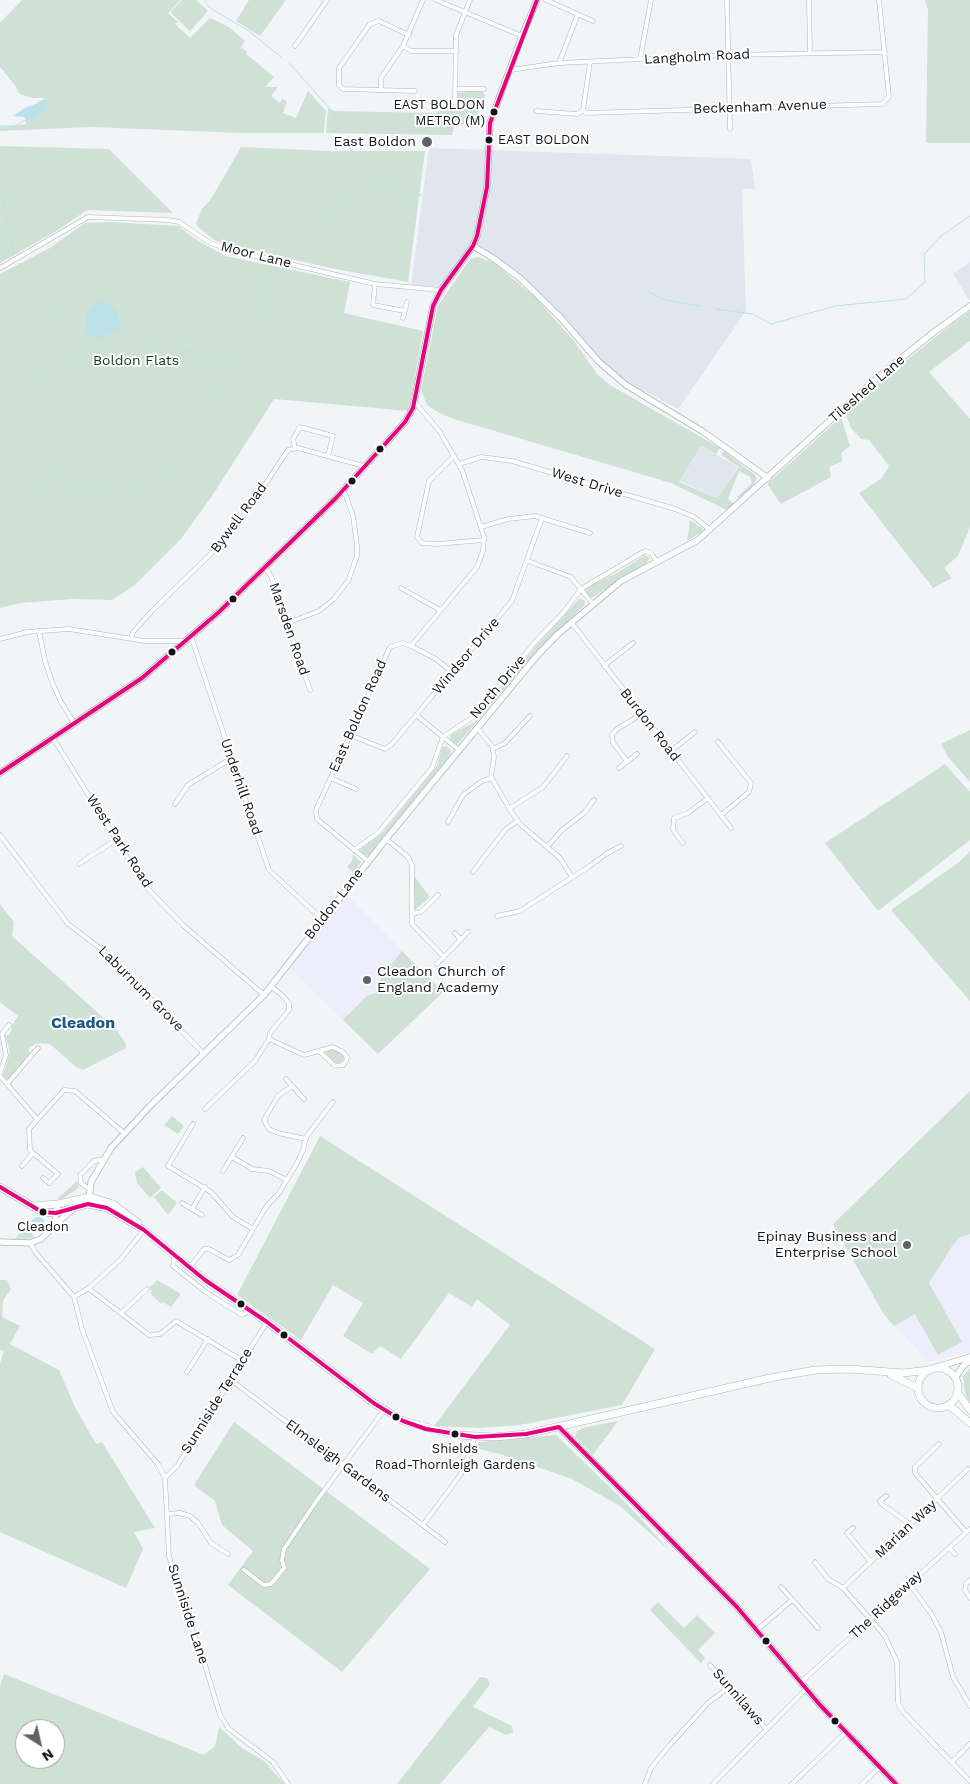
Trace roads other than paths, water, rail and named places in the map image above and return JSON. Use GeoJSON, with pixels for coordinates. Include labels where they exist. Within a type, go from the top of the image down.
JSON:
{"type":"FeatureCollection","features":[{"type":"Feature","properties":{"kind":"highway"},"geometry":{"type":"LineString","coordinates":[[0,1187],[42,1212],[56,1213],[74,1208],[89,1197]]}},
{"type":"Feature","properties":{"kind":"highway"},"geometry":{"type":"LineString","coordinates":[[29,1206],[58,1204],[89,1197],[144,1230],[189,1267],[267,1322],[384,1410],[403,1421],[426,1429],[475,1438],[526,1434],[770,1378],[815,1370],[849,1369],[886,1373],[946,1369],[956,1377],[958,1393],[970,1410]]}},
{"type":"Feature","properties":{"kind":"highway"},"geometry":{"type":"LineString","coordinates":[[931,1369],[921,1378],[918,1388],[923,1401],[935,1408],[949,1405],[958,1393]]}},
{"type":"Feature","properties":{"kind":"highway"},"geometry":{"type":"LineString","coordinates":[[886,1373],[918,1388]]}},
{"type":"Feature","properties":{"kind":"highway"},"geometry":{"type":"LineString","coordinates":[[949,1405],[970,1423]]}},
{"type":"Feature","properties":{"kind":"street"},"geometry":{"type":"LineString","coordinates":[[295,46],[327,0]]}},
{"type":"Feature","properties":{"kind":"street"},"geometry":{"type":"LineString","coordinates":[[382,90],[381,78],[403,46],[424,0]]}},
{"type":"Feature","properties":{"kind":"street"},"geometry":{"type":"LineString","coordinates":[[436,0],[522,36]]}},
{"type":"Feature","properties":{"kind":"street"},"geometry":{"type":"LineString","coordinates":[[455,104],[456,35],[470,0]]}},
{"type":"Feature","properties":{"kind":"street"},"geometry":{"type":"LineString","coordinates":[[0,773],[142,678],[191,636],[266,569],[342,492],[405,422],[414,401],[433,306],[441,290],[473,246],[486,187],[490,124],[537,0]]}},
{"type":"Feature","properties":{"kind":"street"},"geometry":{"type":"LineString","coordinates":[[546,0],[593,22]]}},
{"type":"Feature","properties":{"kind":"street"},"geometry":{"type":"LineString","coordinates":[[640,60],[651,0]]}},
{"type":"Feature","properties":{"kind":"street"},"geometry":{"type":"LineString","coordinates":[[727,0],[730,129]]}},
{"type":"Feature","properties":{"kind":"street"},"geometry":{"type":"LineString","coordinates":[[809,0],[810,53]]}},
{"type":"Feature","properties":{"kind":"street"},"geometry":{"type":"LineString","coordinates":[[880,0],[885,52]]}},
{"type":"Feature","properties":{"kind":"street"},"geometry":{"type":"LineString","coordinates":[[559,63],[578,14]]}},
{"type":"Feature","properties":{"kind":"street"},"geometry":{"type":"LineString","coordinates":[[408,35],[378,21],[370,24],[339,68],[339,85],[343,90],[416,91]]}},
{"type":"Feature","properties":{"kind":"street"},"geometry":{"type":"LineString","coordinates":[[403,46],[411,51],[457,52]]}},
{"type":"Feature","properties":{"kind":"street","name":"Langholm Road"},"geometry":{"type":"LineString","coordinates":[[510,70],[559,63],[728,55],[885,52]]}},
{"type":"Feature","properties":{"kind":"street","name":"Beckenham Avenue"},"geometry":{"type":"LineString","coordinates":[[536,111],[577,114],[583,110],[586,113],[882,104],[889,97],[885,52]]}},
{"type":"Feature","properties":{"kind":"street"},"geometry":{"type":"LineString","coordinates":[[583,110],[590,62]]}},
{"type":"Feature","properties":{"kind":"street"},"geometry":{"type":"LineString","coordinates":[[456,89],[484,88]]}},
{"type":"Feature","properties":{"kind":"street","name":"Moor Lane"},"geometry":{"type":"LineString","coordinates":[[0,268],[44,244],[81,219],[95,216],[174,221],[222,248],[375,284],[441,290]]}},
{"type":"Feature","properties":{"kind":"street"},"geometry":{"type":"LineString","coordinates":[[473,246],[521,279],[560,317],[598,361],[626,385],[702,431],[768,478]]}},
{"type":"Feature","properties":{"kind":"street"},"geometry":{"type":"LineString","coordinates":[[375,284],[373,305],[404,311]]}},
{"type":"Feature","properties":{"kind":"street"},"geometry":{"type":"LineString","coordinates":[[403,318],[407,302]]}},
{"type":"Feature","properties":{"kind":"street","name":"Tileshed Lane"},"geometry":{"type":"LineString","coordinates":[[657,562],[684,548],[710,530],[878,377],[970,306]]}},
{"type":"Feature","properties":{"kind":"street"},"geometry":{"type":"LineString","coordinates":[[414,401],[440,432],[459,464],[469,487],[484,540],[483,550],[477,567],[411,646],[436,659],[452,672]]}},
{"type":"Feature","properties":{"kind":"street"},"geometry":{"type":"LineString","coordinates":[[328,456],[333,436],[300,428],[293,439],[295,448],[364,466]]}},
{"type":"Feature","properties":{"kind":"street","name":"Bywell Road"},"geometry":{"type":"LineString","coordinates":[[131,638],[133,632],[152,611],[223,542],[249,509],[285,454],[295,448]]}},
{"type":"Feature","properties":{"kind":"street"},"geometry":{"type":"LineString","coordinates":[[454,456],[429,481],[417,537],[422,543],[437,544],[484,540]]}},
{"type":"Feature","properties":{"kind":"street","name":"West Drive"},"geometry":{"type":"LineString","coordinates":[[459,464],[481,457],[512,461],[675,509],[694,517],[710,530]]}},
{"type":"Feature","properties":{"kind":"street"},"geometry":{"type":"LineString","coordinates":[[287,623],[314,614],[326,606],[340,593],[350,575],[357,556],[357,532],[347,499],[342,492]]}},
{"type":"Feature","properties":{"kind":"street"},"geometry":{"type":"LineString","coordinates":[[481,527],[521,517],[542,518],[590,533]]}},
{"type":"Feature","properties":{"kind":"street","name":"Windsor Drive"},"geometry":{"type":"LineString","coordinates":[[350,735],[385,748],[392,744],[512,601],[542,518]]}},
{"type":"Feature","properties":{"kind":"street","name":"North Drive"},"geometry":{"type":"LineString","coordinates":[[443,737],[473,717],[536,641],[564,614],[581,589],[644,551],[651,553],[657,562]]}},
{"type":"Feature","properties":{"kind":"street"},"geometry":{"type":"LineString","coordinates":[[528,561],[564,574],[581,589],[592,603]]}},
{"type":"Feature","properties":{"kind":"street","name":"Boldon Lane"},"geometry":{"type":"LineString","coordinates":[[89,1197],[91,1182],[104,1160],[124,1133],[272,986],[368,861],[507,692],[570,622],[621,581],[657,562]]}},
{"type":"Feature","properties":{"kind":"street","name":"Marsden Road"},"geometry":{"type":"LineString","coordinates":[[266,569],[271,576],[310,690]]}},
{"type":"Feature","properties":{"kind":"street"},"geometry":{"type":"LineString","coordinates":[[401,588],[440,610]]}},
{"type":"Feature","properties":{"kind":"street","name":"Burdon Road"},"geometry":{"type":"LineString","coordinates":[[570,622],[731,828]]}},
{"type":"Feature","properties":{"kind":"street"},"geometry":{"type":"LineString","coordinates":[[0,639],[40,631],[69,629],[131,638],[185,641]]}},
{"type":"Feature","properties":{"kind":"street"},"geometry":{"type":"LineString","coordinates":[[40,631],[45,661],[52,682],[61,702],[75,724]]}},
{"type":"Feature","properties":{"kind":"street","name":"Underhill Road"},"geometry":{"type":"LineString","coordinates":[[191,636],[269,870],[322,919]]}},
{"type":"Feature","properties":{"kind":"street","name":"East Boldon Road"},"geometry":{"type":"LineString","coordinates":[[368,861],[317,820],[316,815],[390,647],[402,643],[411,646]]}},
{"type":"Feature","properties":{"kind":"street"},"geometry":{"type":"LineString","coordinates":[[604,666],[633,643]]}},
{"type":"Feature","properties":{"kind":"street"},"geometry":{"type":"LineString","coordinates":[[627,761],[613,743],[612,735],[617,729],[642,714]]}},
{"type":"Feature","properties":{"kind":"street"},"geometry":{"type":"LineString","coordinates":[[416,715],[459,750]]}},
{"type":"Feature","properties":{"kind":"street"},"geometry":{"type":"LineString","coordinates":[[493,749],[505,743],[530,716]]}},
{"type":"Feature","properties":{"kind":"street"},"geometry":{"type":"LineString","coordinates":[[477,728],[486,737],[493,749],[492,778],[509,809],[517,821],[560,858],[572,877]]}},
{"type":"Feature","properties":{"kind":"street"},"geometry":{"type":"LineString","coordinates":[[671,751],[695,732]]}},
{"type":"Feature","properties":{"kind":"street"},"geometry":{"type":"LineString","coordinates":[[354,850],[378,833],[432,768],[443,737]]}},
{"type":"Feature","properties":{"kind":"street","name":"West Park Road"},"geometry":{"type":"LineString","coordinates":[[53,738],[145,886],[183,925],[264,995]]}},
{"type":"Feature","properties":{"kind":"street"},"geometry":{"type":"LineString","coordinates":[[718,742],[751,783],[751,788],[721,815]]}},
{"type":"Feature","properties":{"kind":"street"},"geometry":{"type":"LineString","coordinates":[[619,768],[637,754]]}},
{"type":"Feature","properties":{"kind":"street"},"geometry":{"type":"LineString","coordinates":[[509,809],[543,788],[567,756]]}},
{"type":"Feature","properties":{"kind":"street"},"geometry":{"type":"LineString","coordinates":[[174,804],[188,785],[232,758]]}},
{"type":"Feature","properties":{"kind":"street"},"geometry":{"type":"LineString","coordinates":[[331,778],[356,789]]}},
{"type":"Feature","properties":{"kind":"street"},"geometry":{"type":"LineString","coordinates":[[448,822],[463,795],[482,781],[492,778]]}},
{"type":"Feature","properties":{"kind":"street"},"geometry":{"type":"LineString","coordinates":[[683,843],[673,830],[674,818],[688,813],[708,798]]}},
{"type":"Feature","properties":{"kind":"street"},"geometry":{"type":"LineString","coordinates":[[547,847],[562,830],[584,813],[594,800]]}},
{"type":"Feature","properties":{"kind":"street"},"geometry":{"type":"LineString","coordinates":[[473,872],[505,830],[517,821]]}},
{"type":"Feature","properties":{"kind":"street","name":"Laburnum Grove"},"geometry":{"type":"LineString","coordinates":[[0,835],[68,924],[104,951],[204,1054]]}},
{"type":"Feature","properties":{"kind":"street"},"geometry":{"type":"LineString","coordinates":[[79,864],[117,839]]}},
{"type":"Feature","properties":{"kind":"street"},"geometry":{"type":"LineString","coordinates":[[386,839],[408,857],[412,865],[413,927],[444,956]]}},
{"type":"Feature","properties":{"kind":"street"},"geometry":{"type":"LineString","coordinates":[[497,916],[520,911],[621,846]]}},
{"type":"Feature","properties":{"kind":"street"},"geometry":{"type":"LineString","coordinates":[[412,914],[421,912],[438,895]]}},
{"type":"Feature","properties":{"kind":"street"},"geometry":{"type":"LineString","coordinates":[[437,964],[468,932]]}},
{"type":"Feature","properties":{"kind":"street"},"geometry":{"type":"LineString","coordinates":[[455,933],[461,940]]}},
{"type":"Feature","properties":{"kind":"street"},"geometry":{"type":"LineString","coordinates":[[205,1109],[246,1070],[269,1039],[270,1033],[289,1010],[289,1004],[272,986]]}},
{"type":"Feature","properties":{"kind":"street"},"geometry":{"type":"LineString","coordinates":[[8,1028],[2,1037],[6,1060],[0,1075],[37,1119]]}},
{"type":"Feature","properties":{"kind":"street"},"geometry":{"type":"LineString","coordinates":[[269,1039],[304,1055],[320,1050],[334,1046],[339,1048],[347,1057],[346,1062],[343,1065],[335,1066],[320,1050]]}},
{"type":"Feature","properties":{"kind":"street"},"geometry":{"type":"LineString","coordinates":[[7,1084],[35,1049]]}},
{"type":"Feature","properties":{"kind":"street"},"geometry":{"type":"LineString","coordinates":[[286,1079],[304,1098]]}},
{"type":"Feature","properties":{"kind":"street"},"geometry":{"type":"LineString","coordinates":[[292,1086],[278,1096],[265,1118],[265,1122],[270,1129],[278,1133],[306,1139]]}},
{"type":"Feature","properties":{"kind":"street"},"geometry":{"type":"LineString","coordinates":[[43,1178],[49,1183],[58,1174],[30,1150],[28,1133],[59,1093],[70,1089],[80,1094],[124,1133]]}},
{"type":"Feature","properties":{"kind":"street"},"geometry":{"type":"LineString","coordinates":[[189,1267],[204,1249],[209,1249],[229,1260],[234,1258],[287,1180],[303,1150],[306,1139],[332,1102]]}},
{"type":"Feature","properties":{"kind":"street"},"geometry":{"type":"LineString","coordinates":[[193,1124],[168,1166],[205,1187],[234,1217],[254,1229]]}},
{"type":"Feature","properties":{"kind":"street"},"geometry":{"type":"LineString","coordinates":[[223,1171],[243,1138]]}},
{"type":"Feature","properties":{"kind":"street"},"geometry":{"type":"LineString","coordinates":[[22,1166],[33,1154]]}},
{"type":"Feature","properties":{"kind":"street"},"geometry":{"type":"LineString","coordinates":[[232,1157],[252,1169],[269,1171],[287,1180]]}},
{"type":"Feature","properties":{"kind":"street"},"geometry":{"type":"LineString","coordinates":[[89,1197],[81,1183],[80,1175],[94,1161],[104,1160]]}},
{"type":"Feature","properties":{"kind":"street"},"geometry":{"type":"LineString","coordinates":[[192,1209],[205,1187]]}},
{"type":"Feature","properties":{"kind":"street"},"geometry":{"type":"LineString","coordinates":[[182,1202],[202,1215]]}},
{"type":"Feature","properties":{"kind":"street"},"geometry":{"type":"LineString","coordinates":[[54,1226],[58,1204]]}},
{"type":"Feature","properties":{"kind":"street"},"geometry":{"type":"LineString","coordinates":[[0,1242],[30,1243],[41,1239],[74,1208]]}},
{"type":"Feature","properties":{"kind":"street"},"geometry":{"type":"LineString","coordinates":[[74,1297],[88,1288],[120,1260],[144,1230]]}},
{"type":"Feature","properties":{"kind":"street","name":"Sunniside Lane"},"geometry":{"type":"LineString","coordinates":[[30,1243],[36,1253],[74,1297],[82,1329],[113,1412],[158,1464],[165,1478],[169,1556],[175,1582],[202,1655],[220,1715],[229,1730],[273,1762],[288,1784]]}},
{"type":"Feature","properties":{"kind":"street"},"geometry":{"type":"LineString","coordinates":[[175,1256],[172,1263],[173,1266],[207,1292],[242,1316],[249,1311]]}},
{"type":"Feature","properties":{"kind":"street"},"geometry":{"type":"LineString","coordinates":[[88,1288],[149,1335],[160,1334],[176,1320],[243,1361]]}},
{"type":"Feature","properties":{"kind":"street"},"geometry":{"type":"LineString","coordinates":[[121,1313],[147,1289]]}},
{"type":"Feature","properties":{"kind":"street","name":"Sunniside Terrace"},"geometry":{"type":"LineString","coordinates":[[165,1478],[177,1466],[267,1322]]}},
{"type":"Feature","properties":{"kind":"street"},"geometry":{"type":"LineString","coordinates":[[187,1372],[208,1339]]}},
{"type":"Feature","properties":{"kind":"street"},"geometry":{"type":"LineString","coordinates":[[931,1369],[970,1357]]}},
{"type":"Feature","properties":{"kind":"street"},"geometry":{"type":"LineString","coordinates":[[956,1377],[963,1366],[970,1362]]}},
{"type":"Feature","properties":{"kind":"street","name":"Elmsleigh Gardens"},"geometry":{"type":"LineString","coordinates":[[231,1380],[445,1542]]}},
{"type":"Feature","properties":{"kind":"street"},"geometry":{"type":"LineString","coordinates":[[244,1570],[260,1582],[268,1585],[284,1568],[282,1560],[284,1550],[384,1410]]}},
{"type":"Feature","properties":{"kind":"street"},"geometry":{"type":"LineString","coordinates":[[559,1427],[646,1518],[716,1586],[757,1630],[845,1733],[896,1784]]}},
{"type":"Feature","properties":{"kind":"street"},"geometry":{"type":"LineString","coordinates":[[423,1525],[461,1474],[475,1438]]}},
{"type":"Feature","properties":{"kind":"street"},"geometry":{"type":"LineString","coordinates":[[939,1444],[915,1467],[915,1473],[968,1530]]}},
{"type":"Feature","properties":{"kind":"street","name":"Marian Way"},"geometry":{"type":"LineString","coordinates":[[843,1588],[968,1469]]}},
{"type":"Feature","properties":{"kind":"street"},"geometry":{"type":"LineString","coordinates":[[886,1496],[880,1501],[883,1505],[911,1525]]}},
{"type":"Feature","properties":{"kind":"street"},"geometry":{"type":"LineString","coordinates":[[167,1514],[180,1513],[190,1516],[198,1523],[211,1543],[228,1554]]}},
{"type":"Feature","properties":{"kind":"street"},"geometry":{"type":"LineString","coordinates":[[853,1528],[847,1533],[871,1562]]}},
{"type":"Feature","properties":{"kind":"street","name":"The Ridgeway"},"geometry":{"type":"LineString","coordinates":[[801,1682],[968,1530]]}},
{"type":"Feature","properties":{"kind":"street"},"geometry":{"type":"LineString","coordinates":[[949,1548],[955,1554]]}},
{"type":"Feature","properties":{"kind":"street"},"geometry":{"type":"LineString","coordinates":[[816,1562],[828,1579],[843,1588],[872,1618],[892,1648],[897,1662],[898,1702],[903,1712],[970,1781]]}},
{"type":"Feature","properties":{"kind":"street"},"geometry":{"type":"LineString","coordinates":[[970,1580],[966,1584],[965,1590],[970,1598]]}},
{"type":"Feature","properties":{"kind":"street"},"geometry":{"type":"LineString","coordinates":[[910,1583],[941,1632],[953,1677],[970,1706]]}},
{"type":"Feature","properties":{"kind":"street"},"geometry":{"type":"LineString","coordinates":[[781,1587],[818,1628]]}},
{"type":"Feature","properties":{"kind":"street"},"geometry":{"type":"LineString","coordinates":[[757,1630],[792,1600]]}},
{"type":"Feature","properties":{"kind":"street","name":"Sunnilaws"},"geometry":{"type":"LineString","coordinates":[[710,1665],[766,1729]]}},
{"type":"Feature","properties":{"kind":"street"},"geometry":{"type":"LineString","coordinates":[[645,1784],[651,1768],[669,1746],[708,1703],[729,1686]]}},
{"type":"Feature","properties":{"kind":"street"},"geometry":{"type":"LineString","coordinates":[[713,1784],[806,1689]]}},
{"type":"Feature","properties":{"kind":"street"},"geometry":{"type":"LineString","coordinates":[[792,1784],[845,1733]]}},
{"type":"Feature","properties":{"kind":"street"},"geometry":{"type":"LineString","coordinates":[[952,1762],[970,1744]]}},
{"type":"Feature","properties":{"kind":"street"},"geometry":{"type":"LineString","coordinates":[[862,1784],[879,1768]]}},
{"type":"Feature","properties":{"kind":"water"},"geometry":{"type":"Polygon","coordinates":[[[45,100],[48,105],[45,112],[33,121],[24,117],[13,116],[25,108],[45,100]]]}},
{"type":"Feature","properties":{"kind":"water"},"geometry":{"type":"Polygon","coordinates":[[[102,300],[118,312],[120,328],[96,340],[94,337],[87,335],[86,317],[89,308],[102,300]]]}},
{"type":"Feature","properties":{"kind":"water"},"geometry":{"type":"Polygon","coordinates":[[[35,1217],[41,1217],[45,1224],[41,1231],[35,1231],[31,1227],[31,1221],[35,1217]]]}},
{"type":"Feature","properties":{"kind":"waterway"},"geometry":{"type":"LineString","coordinates":[[204,0],[210,8],[249,31],[281,57]]}},
{"type":"Feature","properties":{"kind":"waterway"},"geometry":{"type":"LineString","coordinates":[[289,63],[334,113],[340,133]]}},
{"type":"Feature","properties":{"kind":"waterway"},"geometry":{"type":"LineString","coordinates":[[0,126],[14,126],[28,119]]}},
{"type":"Feature","properties":{"kind":"waterway"},"geometry":{"type":"LineString","coordinates":[[350,148],[359,165],[378,183],[411,195],[422,195]]}},
{"type":"Feature","properties":{"kind":"waterway"},"geometry":{"type":"LineString","coordinates":[[280,250],[286,232],[305,219],[334,211],[378,183]]}},
{"type":"Feature","properties":{"kind":"waterway"},"geometry":{"type":"LineString","coordinates":[[0,187],[14,256]]}},
{"type":"Feature","properties":{"kind":"waterway"},"geometry":{"type":"LineString","coordinates":[[715,309],[753,314],[771,324],[835,306],[906,299],[925,282],[924,254],[940,237],[970,216]]}},
{"type":"Feature","properties":{"kind":"waterway"},"geometry":{"type":"LineString","coordinates":[[19,263],[85,354],[126,332],[176,348],[234,361]]}},
{"type":"Feature","properties":{"kind":"waterway"},"geometry":{"type":"LineString","coordinates":[[0,545],[7,530],[54,473],[83,494],[102,494],[152,480],[186,465],[226,375],[256,323],[272,275]]}},
{"type":"Feature","properties":{"kind":"waterway"},"geometry":{"type":"LineString","coordinates":[[647,291],[665,300],[700,306]]}},
{"type":"Feature","properties":{"kind":"waterway"},"geometry":{"type":"LineString","coordinates":[[0,398],[84,355]]}},
{"type":"Feature","properties":{"kind":"place","name":"EAST BOLDON METRO (M)"},"geometry":{"type":"Point","coordinates":[494,112]}},
{"type":"Feature","properties":{"kind":"place","name":"EAST BOLDON"},"geometry":{"type":"Point","coordinates":[489,140]}},
{"type":"Feature","properties":{"kind":"place","name":"East Boldon"},"geometry":{"type":"Point","coordinates":[427,142]}},
{"type":"Feature","properties":{"kind":"place","name":"Cleadon Church of England Academy"},"geometry":{"type":"Point","coordinates":[367,980]}},
{"type":"Feature","properties":{"kind":"place","name":"Cleadon"},"geometry":{"type":"Point","coordinates":[43,1212]}},
{"type":"Feature","properties":{"kind":"place","name":"Epinay Business and Enterprise School"},"geometry":{"type":"Point","coordinates":[907,1245]}},
{"type":"Feature","properties":{"kind":"place","name":"Shields Road-Thornleigh Gardens"},"geometry":{"type":"Point","coordinates":[455,1434]}},
{"type":"Feature","properties":{"kind":"district","name":"Cleadon"},"geometry":{"type":"Point","coordinates":[83,1023]}},
{"type":"Feature","properties":{"kind":"park label","name":"Boldon Flats"},"geometry":{"type":"Point","coordinates":[136,361]}}]}
